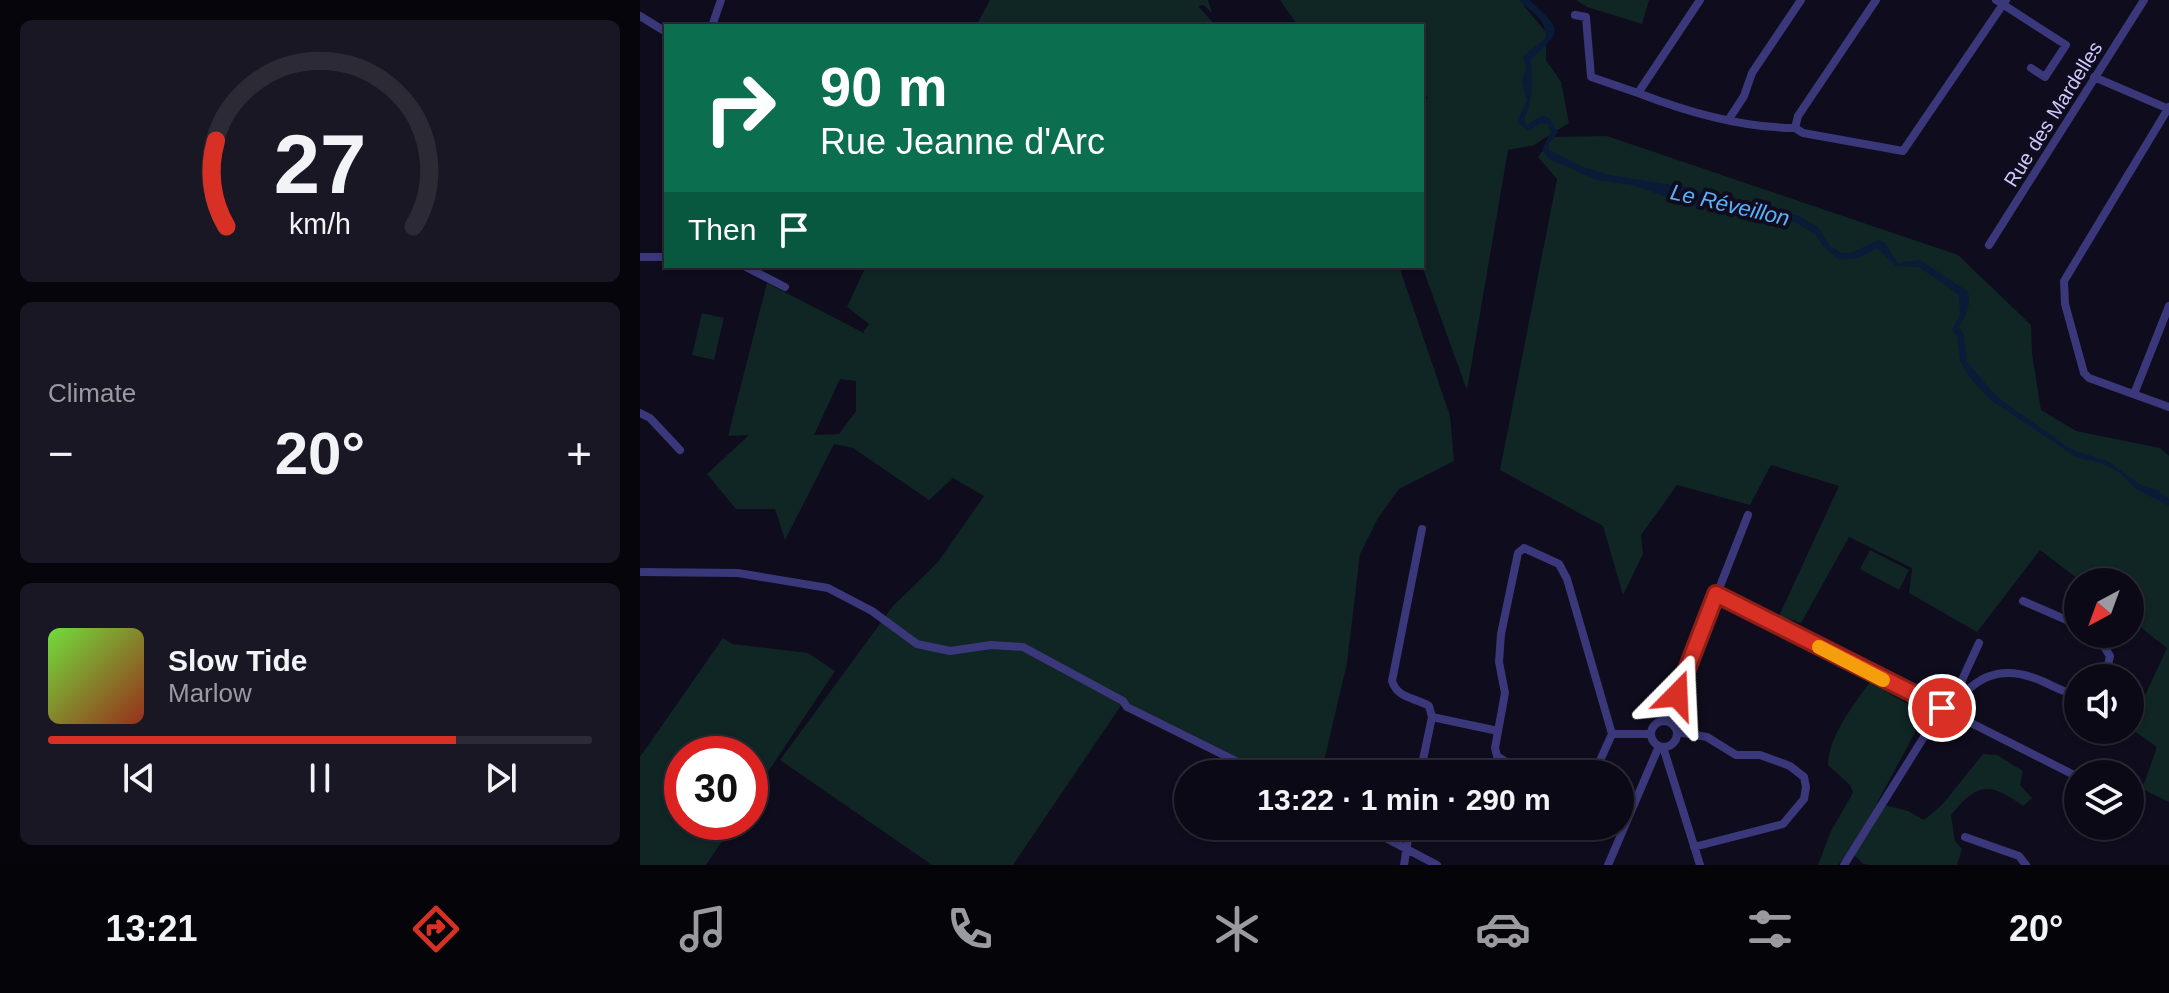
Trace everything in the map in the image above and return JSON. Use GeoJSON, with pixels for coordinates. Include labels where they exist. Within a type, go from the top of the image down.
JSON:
{"type":"FeatureCollection","features":[{"type":"Feature","properties":{"kind":"street"},"geometry":{"type":"LineString","coordinates":[[713,24],[721,0]]}},
{"type":"Feature","properties":{"kind":"street"},"geometry":{"type":"LineString","coordinates":[[1638,93],[1700,0]]}},
{"type":"Feature","properties":{"kind":"street"},"geometry":{"type":"LineString","coordinates":[[1729,119],[1744,96],[1752,73],[1801,0]]}},
{"type":"Feature","properties":{"kind":"street"},"geometry":{"type":"LineString","coordinates":[[1795,128],[1798,116],[1876,0]]}},
{"type":"Feature","properties":{"kind":"street","name":"Rue des Mardelles"},"geometry":{"type":"LineString","coordinates":[[1989,245],[2144,0]]}},
{"type":"Feature","properties":{"kind":"street"},"geometry":{"type":"LineString","coordinates":[[1575,15],[1586,17],[1591,77],[1674,107],[1766,128],[1795,128],[1803,133],[1892,150],[1903,151],[1909,146],[2002,2],[2066,45],[2045,77],[2031,68]]}},
{"type":"Feature","properties":{"kind":"street"},"geometry":{"type":"LineString","coordinates":[[640,16],[664,31]]}},
{"type":"Feature","properties":{"kind":"street"},"geometry":{"type":"LineString","coordinates":[[2094,77],[2169,108],[2064,281],[2065,304],[2084,373],[2089,378],[2169,407]]}},
{"type":"Feature","properties":{"kind":"street"},"geometry":{"type":"LineString","coordinates":[[640,257],[664,257]]}},
{"type":"Feature","properties":{"kind":"street"},"geometry":{"type":"LineString","coordinates":[[748,268],[785,287]]}},
{"type":"Feature","properties":{"kind":"street"},"geometry":{"type":"LineString","coordinates":[[2134,394],[2169,306]]}},
{"type":"Feature","properties":{"kind":"street"},"geometry":{"type":"LineString","coordinates":[[640,413],[650,418],[680,450]]}},
{"type":"Feature","properties":{"kind":"street"},"geometry":{"type":"LineString","coordinates":[[1667,721],[1748,515]]}},
{"type":"Feature","properties":{"kind":"street"},"geometry":{"type":"LineString","coordinates":[[1422,529],[1392,681],[1404,697],[1429,706],[1432,717],[1423,760]]}},
{"type":"Feature","properties":{"kind":"street"},"geometry":{"type":"LineString","coordinates":[[1503,760],[1497,756],[1505,693],[1499,662],[1501,634],[1518,553],[1524,548],[1559,564],[1567,579],[1612,734],[1600,760]]}},
{"type":"Feature","properties":{"kind":"street"},"geometry":{"type":"LineString","coordinates":[[640,572],[738,573],[813,585],[828,588],[872,611],[917,644],[950,651],[991,645],[1023,647],[1123,701],[1127,707],[1234,760]]}},
{"type":"Feature","properties":{"kind":"street"},"geometry":{"type":"LineString","coordinates":[[1716,594],[2064,770]]}},
{"type":"Feature","properties":{"kind":"street"},"geometry":{"type":"LineString","coordinates":[[2023,601],[2064,619]]}},
{"type":"Feature","properties":{"kind":"street"},"geometry":{"type":"LineString","coordinates":[[1962,694],[1962,680],[1979,643]]}},
{"type":"Feature","properties":{"kind":"street"},"geometry":{"type":"LineString","coordinates":[[1844,865],[1946,709],[1962,694],[1984,677],[2006,672],[2026,675],[2064,692]]}},
{"type":"Feature","properties":{"kind":"street"},"geometry":{"type":"LineString","coordinates":[[1432,717],[1498,731]]}},
{"type":"Feature","properties":{"kind":"street"},"geometry":{"type":"LineString","coordinates":[[1667,721],[1677,732],[1707,737],[1736,755],[1760,755],[1790,766],[1804,777],[1804,799],[1783,824],[1694,847]]}},
{"type":"Feature","properties":{"kind":"street"},"geometry":{"type":"LineString","coordinates":[[1650,734],[1657,722],[1667,721]]}},
{"type":"Feature","properties":{"kind":"street"},"geometry":{"type":"LineString","coordinates":[[1661,746],[1672,744],[1677,732]]}},
{"type":"Feature","properties":{"kind":"street"},"geometry":{"type":"LineString","coordinates":[[1612,734],[1650,734],[1661,746],[1700,865]]}},
{"type":"Feature","properties":{"kind":"street"},"geometry":{"type":"LineString","coordinates":[[1608,865],[1661,746]]}},
{"type":"Feature","properties":{"kind":"street"},"geometry":{"type":"LineString","coordinates":[[1965,837],[2019,856],[2026,865]]}},
{"type":"Feature","properties":{"kind":"street"},"geometry":{"type":"LineString","coordinates":[[1390,840],[1437,865]]}},
{"type":"Feature","properties":{"kind":"street"},"geometry":{"type":"LineString","coordinates":[[1404,865],[1409,840]]}},
{"type":"Feature","properties":{"kind":"green space"},"geometry":{"type":"Polygon","coordinates":[[[990,0],[1208,0],[1212,13],[1204,5],[1198,6],[1214,24],[977,24],[990,0]]]}},
{"type":"Feature","properties":{"kind":"green space"},"geometry":{"type":"Polygon","coordinates":[[[1280,0],[1527,0],[1524,6],[1546,32],[1546,60],[1561,82],[1569,123],[1534,145],[1508,150],[1467,390],[1423,268],[1424,100],[1428,97],[1424,97],[1424,24],[1297,24],[1280,0]]]}},
{"type":"Feature","properties":{"kind":"green space"},"geometry":{"type":"Polygon","coordinates":[[[1576,0],[1649,0],[1642,24],[1587,7],[1576,0]]]}},
{"type":"Feature","properties":{"kind":"green space"},"geometry":{"type":"Polygon","coordinates":[[[1607,136],[1958,255],[2031,325],[2041,410],[2076,431],[2160,448],[2169,456],[2169,802],[2144,790],[2157,747],[2144,738],[2144,698],[2167,648],[2144,630],[2144,568],[2064,568],[2040,550],[1977,632],[1909,593],[1912,568],[1849,537],[1801,623],[1779,616],[1839,486],[1771,465],[1750,505],[1677,485],[1641,535],[1643,554],[1623,595],[1603,526],[1500,470],[1557,179],[1538,157],[1553,137],[1607,136]]]}},
{"type":"Feature","properties":{"kind":"green space"},"geometry":{"type":"Polygon","coordinates":[[[865,268],[1400,268],[1450,416],[1454,461],[1399,489],[1378,518],[1360,554],[1347,663],[1324,760],[1233,760],[1124,701],[1013,865],[932,865],[780,760],[893,606],[938,562],[984,496],[953,478],[929,500],[853,448],[834,444],[785,540],[775,509],[736,509],[707,474],[749,435],[728,436],[767,283],[862,334],[869,324],[847,307],[865,268]],[[840,379],[814,435],[839,434],[856,411],[856,381],[840,379]]]}},
{"type":"Feature","properties":{"kind":"green space"},"geometry":{"type":"Polygon","coordinates":[[[702,313],[724,318],[714,360],[692,355],[702,313]]]}},
{"type":"Feature","properties":{"kind":"green space"},"geometry":{"type":"Polygon","coordinates":[[[1870,550],[1909,570],[1899,590],[1860,569],[1870,550]]]}},
{"type":"Feature","properties":{"kind":"green space"},"geometry":{"type":"Polygon","coordinates":[[[723,638],[732,644],[808,653],[835,671],[768,772],[768,736],[664,736],[664,840],[723,840],[706,865],[640,865],[640,757],[723,638]]]}},
{"type":"Feature","properties":{"kind":"green space"},"geometry":{"type":"Polygon","coordinates":[[[1870,682],[1925,714],[1877,803],[1908,811],[1924,820],[1942,805],[1983,754],[1997,755],[2023,771],[2020,785],[2032,798],[2023,806],[2001,792],[1984,789],[1968,797],[1951,815],[1955,841],[1962,849],[1957,865],[1870,865],[1863,864],[1850,851],[1838,865],[1818,865],[1831,831],[1853,793],[1850,785],[1828,765],[1829,754],[1843,721],[1870,682]]]}},
{"type":"Feature","properties":{"kind":"water"},"geometry":{"type":"Polygon","coordinates":[[[1519,0],[1529,0],[1549,19],[1555,31],[1530,61],[1532,90],[1524,118],[1527,125],[1543,115],[1550,119],[1558,132],[1549,144],[1549,150],[1583,167],[1609,175],[1691,188],[1767,212],[1797,215],[1818,227],[1830,246],[1842,253],[1853,252],[1879,240],[1885,243],[1898,263],[1920,260],[1967,291],[1969,305],[1959,327],[1964,335],[1967,362],[1997,397],[2078,454],[2106,460],[2141,485],[2157,490],[2169,499],[2169,506],[2136,489],[2120,473],[2103,464],[2076,457],[1992,401],[1971,379],[1960,361],[1957,336],[1952,330],[1960,314],[1959,295],[1919,267],[1896,266],[1877,248],[1858,258],[1839,260],[1816,235],[1795,222],[1753,217],[1690,198],[1667,197],[1633,185],[1597,180],[1549,159],[1542,150],[1551,132],[1547,124],[1541,123],[1529,131],[1517,122],[1527,100],[1522,82],[1526,68],[1523,56],[1547,37],[1542,21],[1519,0]]]}},
{"type":"Feature","properties":{"kind":"waterway","name":"Le Réveillon"},"geometry":{"type":"LineString","coordinates":[[2073,451],[2094,458]]}},
{"type":"Feature","properties":{"kind":"slow traffic"},"geometry":{"type":"LineString","coordinates":[[1819,647],[1883,680]]}},
{"type":"Feature","properties":{"kind":"route"},"geometry":{"type":"LineString","coordinates":[[1677,695],[1716,594],[1942,708]]}}]}
